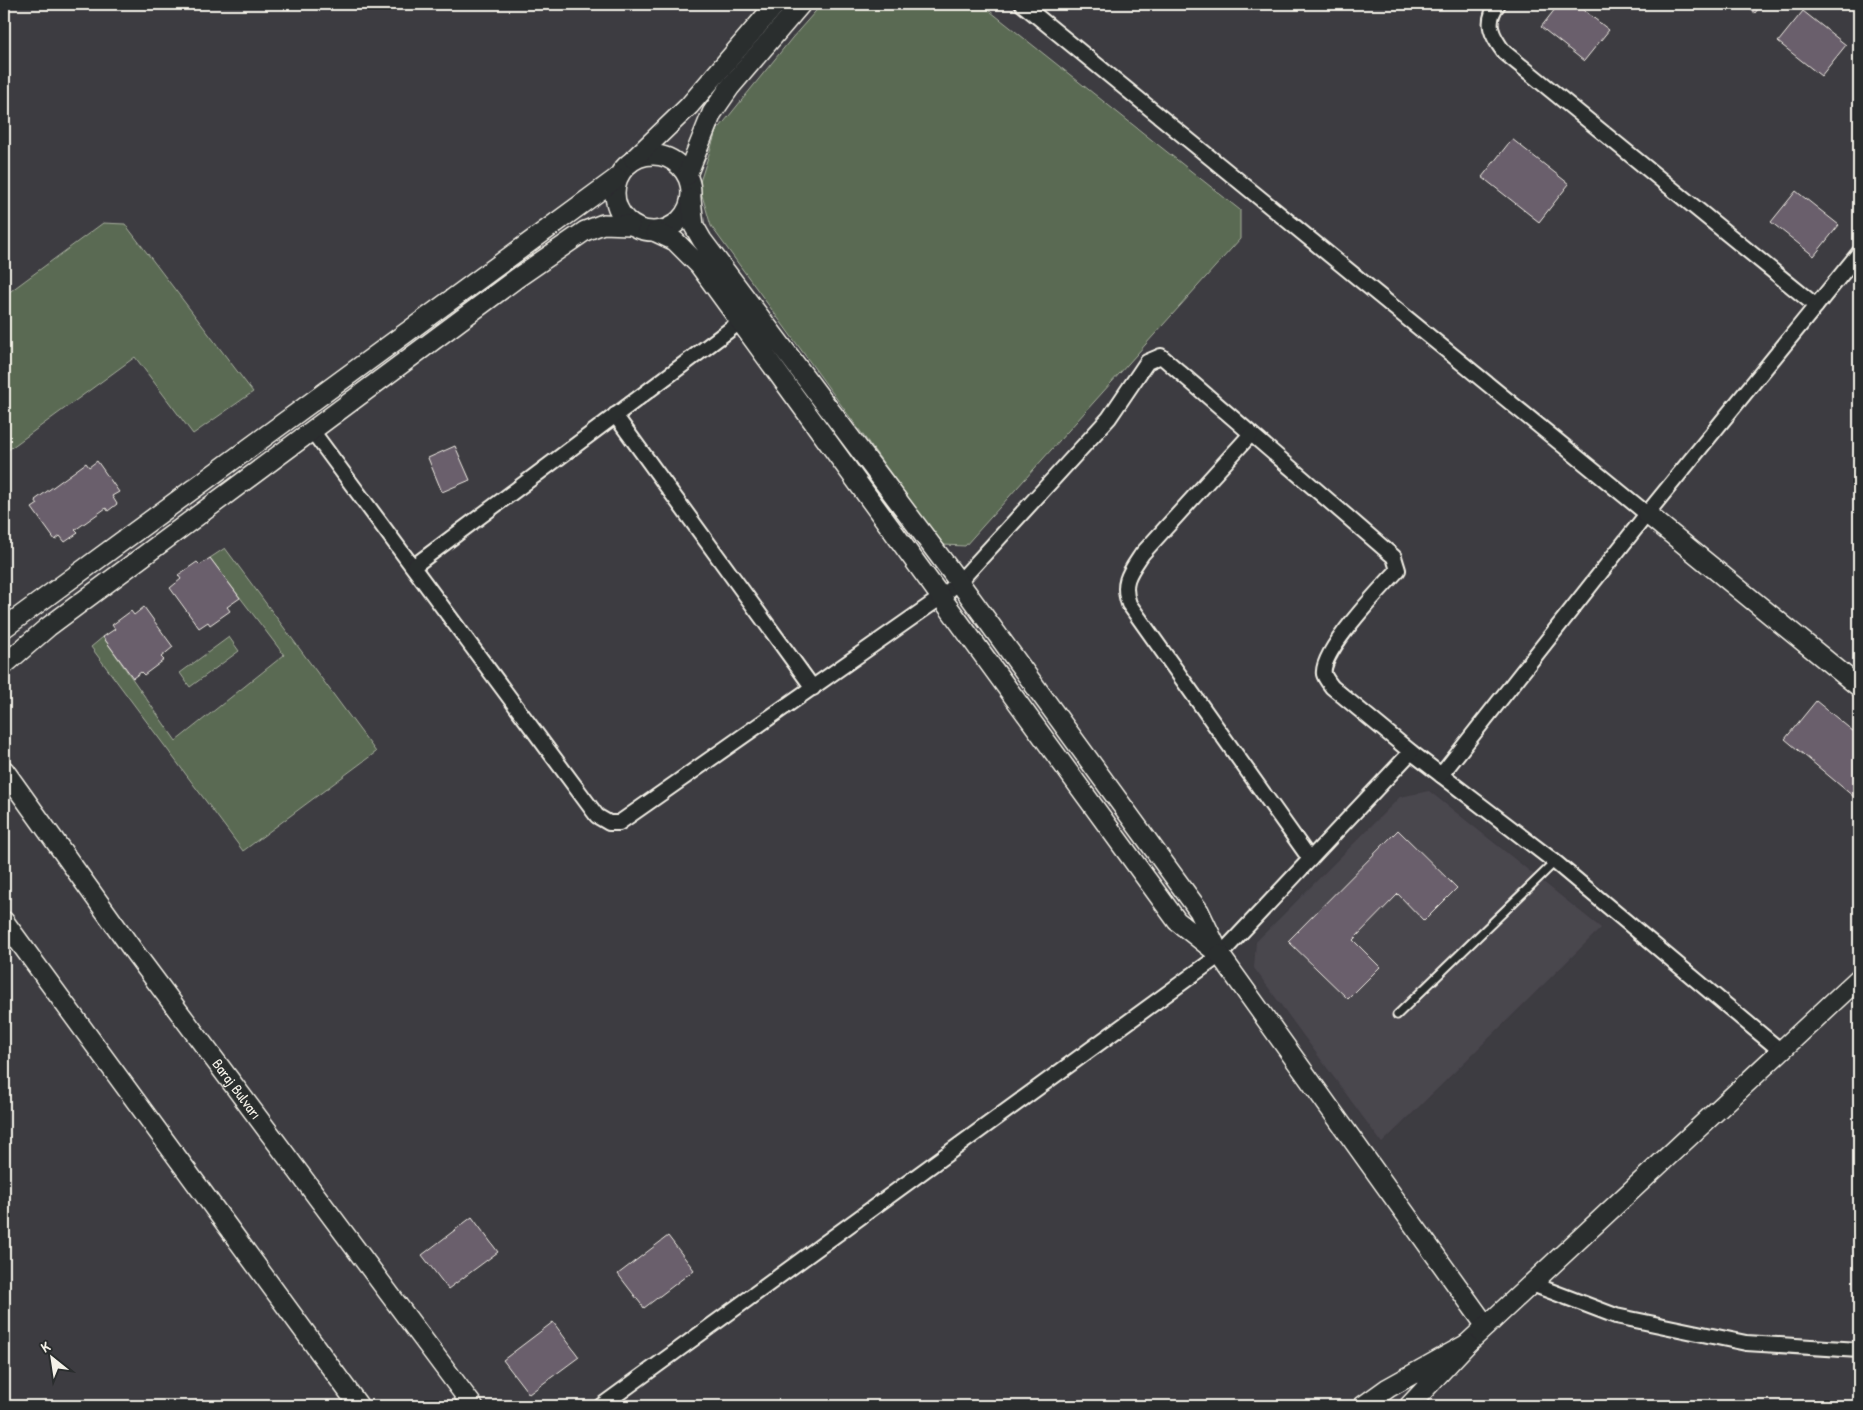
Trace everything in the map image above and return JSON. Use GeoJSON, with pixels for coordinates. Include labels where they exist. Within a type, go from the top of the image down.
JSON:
{"type":"FeatureCollection","features":[{"type":"Feature","properties":{"kind":"street"},"geometry":{"type":"LineString","coordinates":[[4,628],[617,178],[625,167],[689,106],[776,4]]}},
{"type":"Feature","properties":{"kind":"street"},"geometry":{"type":"LineString","coordinates":[[687,175],[712,113],[730,87],[801,4]]}},
{"type":"Feature","properties":{"kind":"street"},"geometry":{"type":"LineString","coordinates":[[1022,4],[1859,687]]}},
{"type":"Feature","properties":{"kind":"street"},"geometry":{"type":"LineString","coordinates":[[1498,4],[1493,10],[1490,26],[1493,36],[1504,52],[1816,306]]}},
{"type":"Feature","properties":{"kind":"street"},"geometry":{"type":"LineString","coordinates":[[634,159],[646,155],[658,155],[670,158],[680,165],[687,175],[691,186],[694,226],[702,240],[959,582],[1199,911],[1220,955],[1486,1326]]}},
{"type":"Feature","properties":{"kind":"street"},"geometry":{"type":"LineString","coordinates":[[617,178],[614,190],[615,204],[621,216],[630,225],[642,231],[656,232],[669,228],[680,221],[688,210],[691,199]]}},
{"type":"Feature","properties":{"kind":"street"},"geometry":{"type":"LineString","coordinates":[[4,665],[48,628],[517,278],[585,231],[602,224],[630,225]]}},
{"type":"Feature","properties":{"kind":"street"},"geometry":{"type":"LineString","coordinates":[[656,232],[675,241],[698,265],[1177,921],[1220,955]]}},
{"type":"Feature","properties":{"kind":"street"},"geometry":{"type":"LineString","coordinates":[[1441,775],[1647,514],[1859,253]]}},
{"type":"Feature","properties":{"kind":"street"},"geometry":{"type":"LineString","coordinates":[[414,566],[740,322]]}},
{"type":"Feature","properties":{"kind":"street"},"geometry":{"type":"LineString","coordinates":[[313,432],[414,566],[597,816],[609,824],[619,823],[940,598],[959,582],[1109,418],[1147,362],[1161,356],[1394,557],[1398,570],[1352,621],[1327,658],[1324,673],[1332,687],[1411,752],[1555,862],[1781,1051]]}},
{"type":"Feature","properties":{"kind":"street"},"geometry":{"type":"LineString","coordinates":[[616,415],[813,688]]}},
{"type":"Feature","properties":{"kind":"street"},"geometry":{"type":"LineString","coordinates":[[1251,434],[1142,554],[1128,575],[1125,592],[1129,604],[1310,859]]}},
{"type":"Feature","properties":{"kind":"street"},"geometry":{"type":"LineString","coordinates":[[601,1406],[1220,955],[1411,752]]}},
{"type":"Feature","properties":{"kind":"street","name":"Baraj Bulvarı"},"geometry":{"type":"LineString","coordinates":[[4,770],[141,961],[473,1406]]}},
{"type":"Feature","properties":{"kind":"street"},"geometry":{"type":"LineString","coordinates":[[4,921],[359,1406]]}},
{"type":"Feature","properties":{"kind":"street"},"geometry":{"type":"LineString","coordinates":[[1409,1406],[1467,1344],[1859,978]]}},
{"type":"Feature","properties":{"kind":"street"},"geometry":{"type":"LineString","coordinates":[[1532,1284],[1616,1316],[1746,1343],[1859,1350]]}},
{"type":"Feature","properties":{"kind":"street"},"geometry":{"type":"LineString","coordinates":[[1363,1406],[1388,1388],[1467,1344]]}},
{"type":"Feature","properties":{"kind":"lane"},"geometry":{"type":"LineString","coordinates":[[1396,1015],[1555,862]]}},
{"type":"Feature","properties":{"kind":"shaded area"},"geometry":{"type":"Polygon","coordinates":[[[1429,791],[1601,928],[1382,1143],[1254,968],[1256,942],[1400,797],[1429,791]]]}},
{"type":"Feature","properties":{"kind":"green space"},"geometry":{"type":"Polygon","coordinates":[[[822,4],[981,4],[1240,210],[1240,239],[965,546],[943,545],[711,226],[699,185],[716,132],[822,4]]]}},
{"type":"Feature","properties":{"kind":"green space"},"geometry":{"type":"Polygon","coordinates":[[[103,223],[125,224],[253,392],[193,434],[135,357],[4,453],[4,296],[103,223]]]}},
{"type":"Feature","properties":{"kind":"green space"},"geometry":{"type":"Polygon","coordinates":[[[225,548],[376,752],[243,851],[91,647],[103,637],[176,741],[284,655],[210,558],[225,548]]]}},
{"type":"Feature","properties":{"kind":"green space"},"geometry":{"type":"Polygon","coordinates":[[[229,637],[239,651],[190,687],[180,673],[229,637]]]}},
{"type":"Feature","properties":{"kind":"building"},"geometry":{"type":"Polygon","coordinates":[[[1559,4],[1576,4],[1609,30],[1584,61],[1541,27],[1559,4]]]}},
{"type":"Feature","properties":{"kind":"building"},"geometry":{"type":"Polygon","coordinates":[[[1743,4],[1762,4],[1755,13],[1743,4]]]}},
{"type":"Feature","properties":{"kind":"building"},"geometry":{"type":"Polygon","coordinates":[[[1803,11],[1846,45],[1821,76],[1778,42],[1803,11]]]}},
{"type":"Feature","properties":{"kind":"building"},"geometry":{"type":"Polygon","coordinates":[[[1512,139],[1569,184],[1539,222],[1482,177],[1512,139]]]}},
{"type":"Feature","properties":{"kind":"building"},"geometry":{"type":"Polygon","coordinates":[[[1796,191],[1839,225],[1814,256],[1771,222],[1796,191]]]}},
{"type":"Feature","properties":{"kind":"building"},"geometry":{"type":"Polygon","coordinates":[[[455,446],[470,480],[442,492],[428,458],[455,446]]]}},
{"type":"Feature","properties":{"kind":"building"},"geometry":{"type":"Polygon","coordinates":[[[97,461],[119,492],[112,496],[117,504],[108,511],[106,508],[75,530],[78,533],[65,542],[60,536],[55,540],[32,508],[38,504],[35,500],[86,463],[89,467],[97,461]]]}},
{"type":"Feature","properties":{"kind":"building"},"geometry":{"type":"Polygon","coordinates":[[[210,558],[240,598],[227,607],[230,611],[210,625],[208,622],[199,628],[170,588],[181,579],[178,575],[197,562],[200,565],[210,558]]]}},
{"type":"Feature","properties":{"kind":"building"},"geometry":{"type":"Polygon","coordinates":[[[144,607],[173,647],[161,657],[164,660],[144,675],[141,672],[133,678],[103,637],[115,629],[112,625],[131,611],[134,615],[144,607]]]}},
{"type":"Feature","properties":{"kind":"building"},"geometry":{"type":"Polygon","coordinates":[[[1816,701],[1859,736],[1859,791],[1854,797],[1785,739],[1816,701]]]}},
{"type":"Feature","properties":{"kind":"building"},"geometry":{"type":"Polygon","coordinates":[[[1398,830],[1457,888],[1424,921],[1398,894],[1353,940],[1380,967],[1348,999],[1288,941],[1398,830]]]}},
{"type":"Feature","properties":{"kind":"building"},"geometry":{"type":"Polygon","coordinates":[[[472,1217],[498,1252],[448,1289],[422,1255],[472,1217]]]}},
{"type":"Feature","properties":{"kind":"building"},"geometry":{"type":"Polygon","coordinates":[[[668,1236],[694,1270],[644,1308],[618,1274],[668,1236]]]}},
{"type":"Feature","properties":{"kind":"building"},"geometry":{"type":"Polygon","coordinates":[[[553,1322],[579,1357],[529,1394],[503,1360],[553,1322]]]}}]}
